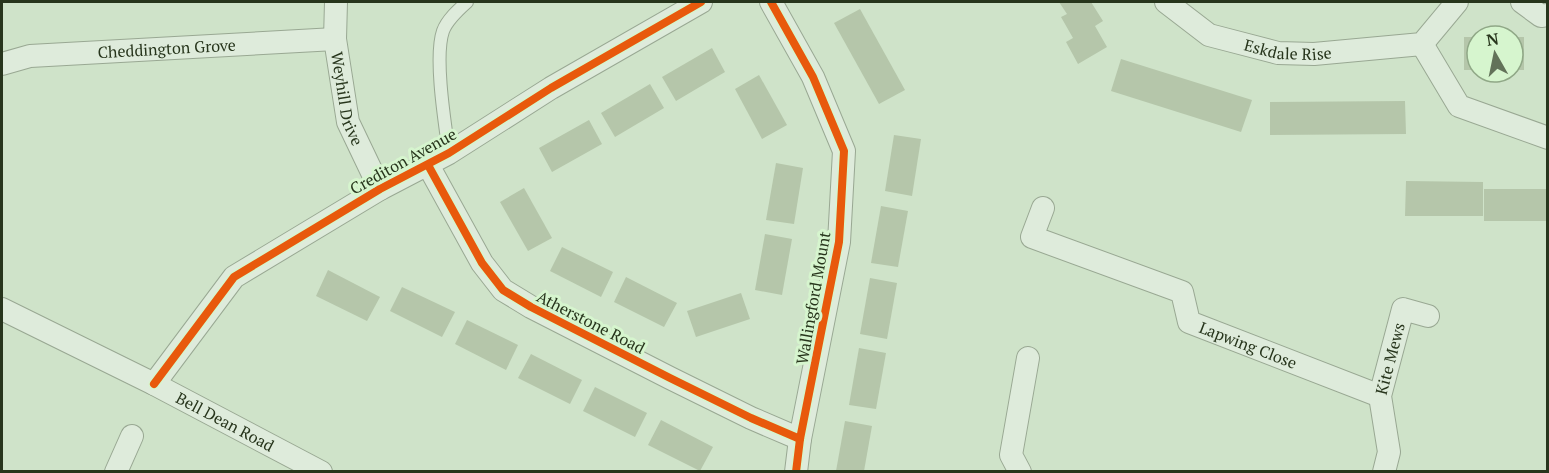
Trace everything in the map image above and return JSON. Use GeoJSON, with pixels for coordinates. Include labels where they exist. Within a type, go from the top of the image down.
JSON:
{"type":"FeatureCollection","features":[{"type":"Feature","properties":{"kind":"street","name":"Weyhill Drive"},"geometry":{"type":"LineString","coordinates":[[336,2],[335,39],[348,122],[380,189]]}},
{"type":"Feature","properties":{"kind":"street","name":"Crediton Avenue"},"geometry":{"type":"LineString","coordinates":[[154,384],[234,278],[380,189],[449,153],[551,88],[701,2]]}},
{"type":"Feature","properties":{"kind":"street","name":"Wallingford Mount"},"geometry":{"type":"LineString","coordinates":[[771,2],[813,77],[844,151],[839,242],[800,439],[796,471]]}},
{"type":"Feature","properties":{"kind":"street","name":"Eskdale Rise"},"geometry":{"type":"LineString","coordinates":[[1166,2],[1209,35],[1278,53],[1314,54],[1422,44]]}},
{"type":"Feature","properties":{"kind":"street"},"geometry":{"type":"LineString","coordinates":[[1457,2],[1422,44],[1459,106],[1548,138]]}},
{"type":"Feature","properties":{"kind":"street"},"geometry":{"type":"LineString","coordinates":[[1522,2],[1541,16],[1548,15]]}},
{"type":"Feature","properties":{"kind":"street","name":"Cheddington Grove"},"geometry":{"type":"LineString","coordinates":[[2,64],[30,56],[335,39]]}},
{"type":"Feature","properties":{"kind":"street","name":"Atherstone Road"},"geometry":{"type":"LineString","coordinates":[[428,165],[482,263],[503,290],[531,307],[670,378],[751,418],[800,439]]}},
{"type":"Feature","properties":{"kind":"street","name":"Lapwing Close"},"geometry":{"type":"LineString","coordinates":[[1042,208],[1032,237],[1182,292],[1189,322],[1380,396]]}},
{"type":"Feature","properties":{"kind":"street","name":"Bell Dean Road"},"geometry":{"type":"LineString","coordinates":[[2,309],[154,384],[321,471]]}},
{"type":"Feature","properties":{"kind":"street","name":"Kite Mews"},"geometry":{"type":"LineString","coordinates":[[1384,471],[1389,453],[1380,396],[1403,309],[1428,316]]}},
{"type":"Feature","properties":{"kind":"street"},"geometry":{"type":"LineString","coordinates":[[1020,471],[1011,455],[1028,358]]}},
{"type":"Feature","properties":{"kind":"street"},"geometry":{"type":"LineString","coordinates":[[116,471],[132,436]]}},
{"type":"Feature","properties":{"kind":"lane"},"geometry":{"type":"LineString","coordinates":[[449,153],[443,97],[441,40],[444,28],[467,2]]}},
{"type":"Feature","properties":{"kind":"building"},"geometry":{"type":"Polygon","coordinates":[[[1059,2],[1091,2],[1103,21],[1095,26],[1107,47],[1078,64],[1066,42],[1073,38],[1061,17],[1067,14],[1059,2]]]}},
{"type":"Feature","properties":{"kind":"building"},"geometry":{"type":"Polygon","coordinates":[[[860,9],[905,90],[879,104],[834,23],[860,9]]]}},
{"type":"Feature","properties":{"kind":"building"},"geometry":{"type":"Polygon","coordinates":[[[1464,37],[1465,37],[1465,70],[1464,37]]]}},
{"type":"Feature","properties":{"kind":"building"},"geometry":{"type":"Polygon","coordinates":[[[712,48],[725,72],[676,101],[662,77],[712,48]]]}},
{"type":"Feature","properties":{"kind":"building"},"geometry":{"type":"Polygon","coordinates":[[[1121,59],[1252,100],[1241,132],[1111,91],[1121,59]]]}},
{"type":"Feature","properties":{"kind":"building"},"geometry":{"type":"Polygon","coordinates":[[[759,75],[787,125],[762,139],[735,89],[759,75]]]}},
{"type":"Feature","properties":{"kind":"building"},"geometry":{"type":"Polygon","coordinates":[[[650,84],[664,108],[615,137],[601,113],[650,84]]]}},
{"type":"Feature","properties":{"kind":"building"},"geometry":{"type":"Polygon","coordinates":[[[1405,101],[1406,134],[1270,135],[1270,102],[1405,101]]]}},
{"type":"Feature","properties":{"kind":"building"},"geometry":{"type":"Polygon","coordinates":[[[589,120],[602,144],[552,172],[539,148],[589,120]]]}},
{"type":"Feature","properties":{"kind":"building"},"geometry":{"type":"Polygon","coordinates":[[[894,135],[921,139],[912,196],[885,191],[894,135]]]}},
{"type":"Feature","properties":{"kind":"building"},"geometry":{"type":"Polygon","coordinates":[[[776,163],[803,168],[794,224],[766,220],[776,163]]]}},
{"type":"Feature","properties":{"kind":"building"},"geometry":{"type":"Polygon","coordinates":[[[1406,181],[1483,182],[1483,216],[1405,216],[1406,181]]]}},
{"type":"Feature","properties":{"kind":"building"},"geometry":{"type":"Polygon","coordinates":[[[524,188],[552,238],[528,251],[500,202],[524,188]]]}},
{"type":"Feature","properties":{"kind":"building"},"geometry":{"type":"Polygon","coordinates":[[[1484,189],[1548,189],[1548,221],[1484,221],[1484,189]]]}},
{"type":"Feature","properties":{"kind":"building"},"geometry":{"type":"Polygon","coordinates":[[[881,206],[908,211],[898,267],[871,263],[881,206]]]}},
{"type":"Feature","properties":{"kind":"building"},"geometry":{"type":"Polygon","coordinates":[[[765,234],[792,239],[782,295],[755,290],[765,234]]]}},
{"type":"Feature","properties":{"kind":"building"},"geometry":{"type":"Polygon","coordinates":[[[562,247],[613,272],[601,297],[550,271],[562,247]]]}},
{"type":"Feature","properties":{"kind":"building"},"geometry":{"type":"Polygon","coordinates":[[[328,270],[380,297],[367,321],[316,296],[328,270]]]}},
{"type":"Feature","properties":{"kind":"building"},"geometry":{"type":"Polygon","coordinates":[[[626,277],[677,303],[664,327],[614,302],[626,277]]]}},
{"type":"Feature","properties":{"kind":"building"},"geometry":{"type":"Polygon","coordinates":[[[870,278],[897,283],[887,339],[860,334],[870,278]]]}},
{"type":"Feature","properties":{"kind":"building"},"geometry":{"type":"Polygon","coordinates":[[[402,287],[455,312],[442,337],[390,311],[402,287]]]}},
{"type":"Feature","properties":{"kind":"building"},"geometry":{"type":"Polygon","coordinates":[[[741,293],[750,319],[696,337],[687,311],[741,293]]]}},
{"type":"Feature","properties":{"kind":"building"},"geometry":{"type":"Polygon","coordinates":[[[467,320],[518,345],[506,370],[455,344],[467,320]]]}},
{"type":"Feature","properties":{"kind":"building"},"geometry":{"type":"Polygon","coordinates":[[[859,348],[886,353],[876,409],[849,405],[859,348]]]}},
{"type":"Feature","properties":{"kind":"building"},"geometry":{"type":"Polygon","coordinates":[[[531,354],[582,380],[570,404],[518,378],[531,354]]]}},
{"type":"Feature","properties":{"kind":"building"},"geometry":{"type":"Polygon","coordinates":[[[595,387],[647,413],[635,437],[583,411],[595,387]]]}},
{"type":"Feature","properties":{"kind":"building"},"geometry":{"type":"Polygon","coordinates":[[[661,420],[713,447],[700,471],[648,445],[661,420]]]}},
{"type":"Feature","properties":{"kind":"building"},"geometry":{"type":"Polygon","coordinates":[[[845,421],[872,426],[864,471],[836,471],[845,421]]]}},
{"type":"Feature","properties":{"kind":"cycle path"},"geometry":{"type":"LineString","coordinates":[[154,384],[234,277],[380,189],[449,153],[551,88],[701,2]]}},
{"type":"Feature","properties":{"kind":"cycle path"},"geometry":{"type":"LineString","coordinates":[[771,2],[813,77],[844,151],[839,242],[800,439],[796,472]]}},
{"type":"Feature","properties":{"kind":"cycle path"},"geometry":{"type":"LineString","coordinates":[[428,165],[482,263],[503,290],[531,307],[670,378],[751,418],[800,439]]}}]}
